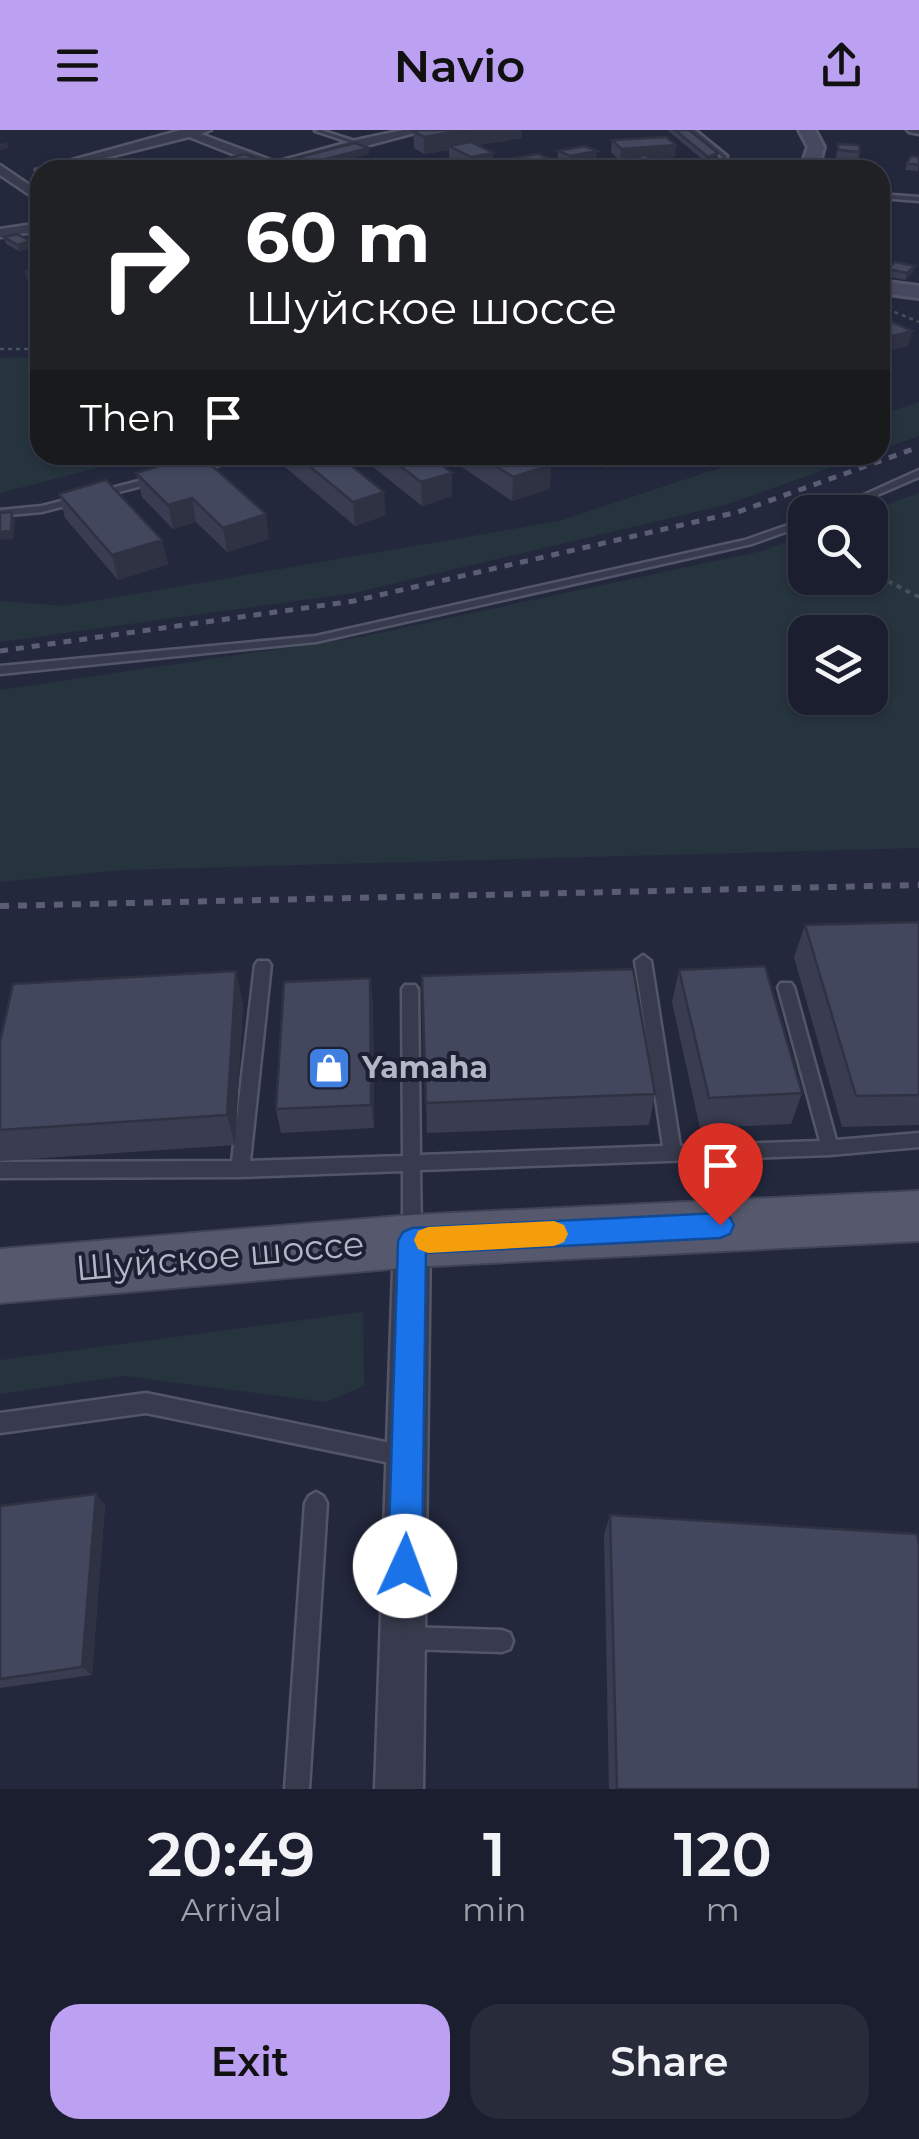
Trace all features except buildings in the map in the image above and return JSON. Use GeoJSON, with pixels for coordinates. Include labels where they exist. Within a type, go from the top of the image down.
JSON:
{"type":"FeatureCollection","features":[{"type":"Feature","properties":{"kind":"main road"},"geometry":{"type":"LineString","coordinates":[[807,130],[816,147],[812,160]]}},
{"type":"Feature","properties":{"kind":"main road"},"geometry":{"type":"LineString","coordinates":[[890,288],[919,292]]}},
{"type":"Feature","properties":{"kind":"main road","name":"Шуйское шоссе"},"geometry":{"type":"LineString","coordinates":[[0,1276],[412,1241],[919,1216]]}},
{"type":"Feature","properties":{"kind":"street"},"geometry":{"type":"LineString","coordinates":[[79,160],[205,130]]}},
{"type":"Feature","properties":{"kind":"street"},"geometry":{"type":"LineString","coordinates":[[302,160],[356,143],[420,130]]}},
{"type":"Feature","properties":{"kind":"street"},"geometry":{"type":"LineString","coordinates":[[185,132],[252,160]]}},
{"type":"Feature","properties":{"kind":"street"},"geometry":{"type":"LineString","coordinates":[[4,176],[30,172]]}},
{"type":"Feature","properties":{"kind":"street"},"geometry":{"type":"LineString","coordinates":[[4,176],[30,192]]}},
{"type":"Feature","properties":{"kind":"street"},"geometry":{"type":"LineString","coordinates":[[0,233],[30,228]]}},
{"type":"Feature","properties":{"kind":"street"},"geometry":{"type":"LineString","coordinates":[[400,1789],[412,1241]]}},
{"type":"Feature","properties":{"kind":"lane"},"geometry":{"type":"LineString","coordinates":[[691,130],[724,160]]}},
{"type":"Feature","properties":{"kind":"lane"},"geometry":{"type":"LineString","coordinates":[[318,131],[356,143]]}},
{"type":"Feature","properties":{"kind":"lane"},"geometry":{"type":"LineString","coordinates":[[94,156],[104,160]]}},
{"type":"Feature","properties":{"kind":"lane"},"geometry":{"type":"LineString","coordinates":[[890,197],[919,199]]}},
{"type":"Feature","properties":{"kind":"lane"},"geometry":{"type":"LineString","coordinates":[[0,512],[42,509],[211,465]]}},
{"type":"Feature","properties":{"kind":"lane"},"geometry":{"type":"LineString","coordinates":[[870,495],[919,473]]}},
{"type":"Feature","properties":{"kind":"lane"},"geometry":{"type":"LineString","coordinates":[[0,670],[316,639],[748,542],[788,528]]}},
{"type":"Feature","properties":{"kind":"lane"},"geometry":{"type":"LineString","coordinates":[[643,961],[673,1154]]}},
{"type":"Feature","properties":{"kind":"lane"},"geometry":{"type":"LineString","coordinates":[[240,1168],[263,965]]}},
{"type":"Feature","properties":{"kind":"lane"},"geometry":{"type":"LineString","coordinates":[[786,987],[830,1148]]}},
{"type":"Feature","properties":{"kind":"lane"},"geometry":{"type":"LineString","coordinates":[[410,989],[412,1241]]}},
{"type":"Feature","properties":{"kind":"lane"},"geometry":{"type":"LineString","coordinates":[[0,1170],[412,1163],[830,1148],[919,1140]]}},
{"type":"Feature","properties":{"kind":"lane"},"geometry":{"type":"LineString","coordinates":[[0,1424],[146,1403],[409,1457]]}},
{"type":"Feature","properties":{"kind":"lane"},"geometry":{"type":"LineString","coordinates":[[297,1789],[316,1504]]}},
{"type":"Feature","properties":{"kind":"lane"},"geometry":{"type":"LineString","coordinates":[[403,1638],[502,1641]]}},
{"type":"Feature","properties":{"kind":"path"},"geometry":{"type":"LineString","coordinates":[[890,309],[919,322]]}},
{"type":"Feature","properties":{"kind":"path"},"geometry":{"type":"LineString","coordinates":[[0,349],[30,349]]}},
{"type":"Feature","properties":{"kind":"path"},"geometry":{"type":"LineString","coordinates":[[888,581],[919,596]]}},
{"type":"Feature","properties":{"kind":"shaded area"},"geometry":{"type":"Polygon","coordinates":[[[30,357],[30,465],[108,465],[0,493],[0,358],[30,357]]]}},
{"type":"Feature","properties":{"kind":"shaded area"},"geometry":{"type":"Polygon","coordinates":[[[919,402],[919,436],[890,446],[890,412],[919,402]]]}},
{"type":"Feature","properties":{"kind":"shaded area"},"geometry":{"type":"Polygon","coordinates":[[[729,465],[838,465],[725,505],[354,593],[0,642],[0,601],[65,606],[559,521],[729,465]]]}},
{"type":"Feature","properties":{"kind":"shaded area"},"geometry":{"type":"Polygon","coordinates":[[[919,493],[919,848],[122,870],[0,882],[0,690],[360,637],[762,551],[788,541],[788,595],[888,595],[888,504],[919,493]]]}},
{"type":"Feature","properties":{"kind":"shaded area"},"geometry":{"type":"Polygon","coordinates":[[[363,1312],[364,1386],[326,1402],[124,1376],[0,1394],[0,1360],[363,1312]]]}},
{"type":"Feature","properties":{"kind":"railway"},"geometry":{"type":"LineString","coordinates":[[890,457],[919,447]]}},
{"type":"Feature","properties":{"kind":"railway"},"geometry":{"type":"LineString","coordinates":[[0,651],[354,601],[738,512],[869,465]]}},
{"type":"Feature","properties":{"kind":"railway"},"geometry":{"type":"LineString","coordinates":[[0,906],[919,885]]}},
{"type":"Feature","properties":{"kind":"slow traffic"},"geometry":{"type":"LineString","coordinates":[[428,1240],[554,1234]]}},
{"type":"Feature","properties":{"kind":"place","name":"Yamaha"},"geometry":{"type":"Point","coordinates":[329,1068]}},
{"type":"Feature","properties":{"kind":"route"},"geometry":{"type":"LineString","coordinates":[[405,1566],[412,1241],[720,1225]]}}]}
